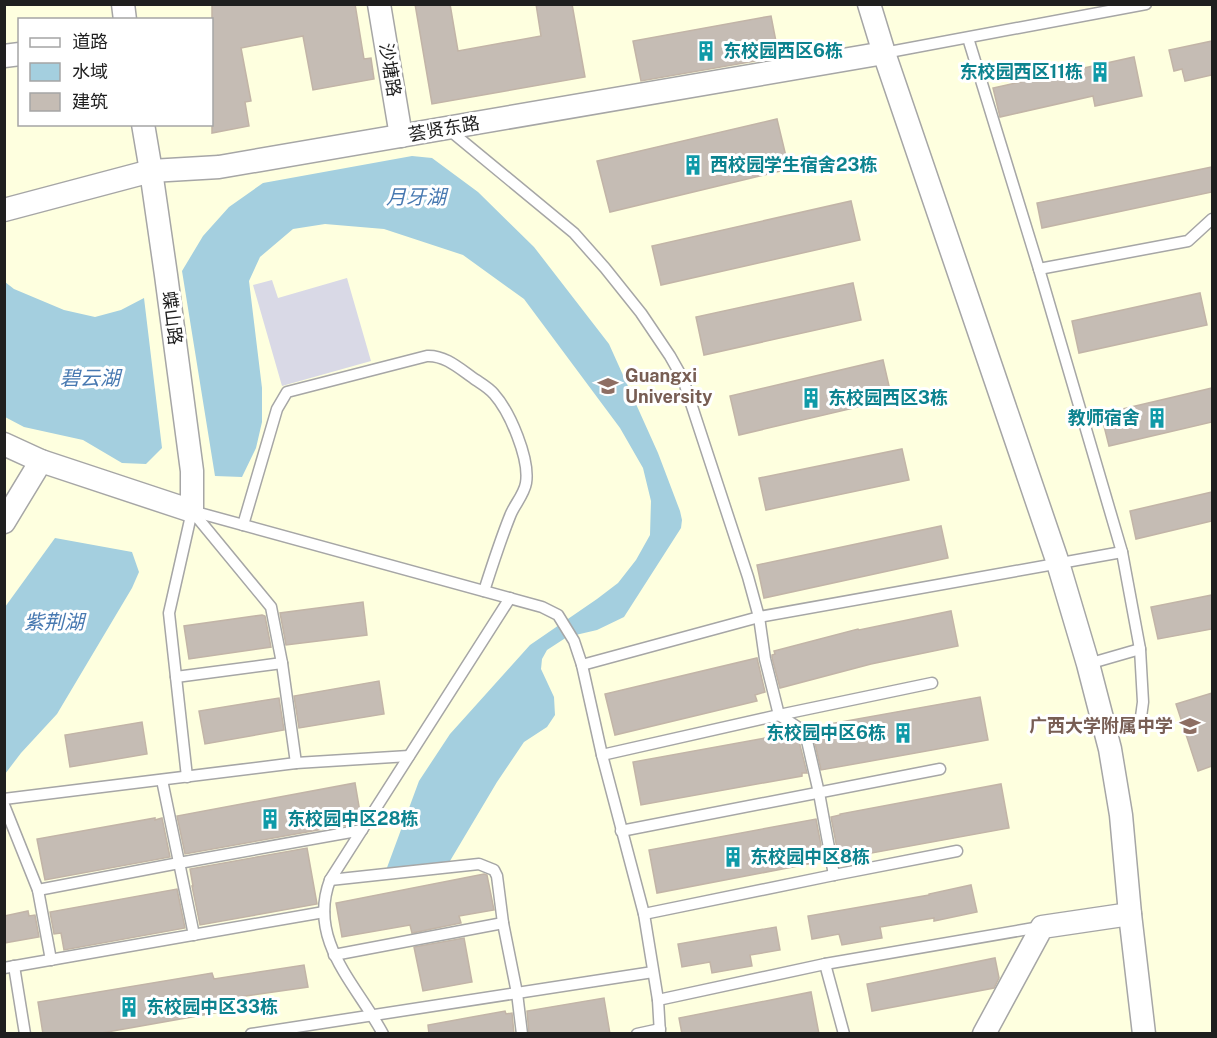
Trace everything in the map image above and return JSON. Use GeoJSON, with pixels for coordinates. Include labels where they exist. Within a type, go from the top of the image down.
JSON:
{"type":"FeatureCollection","features":[{"type":"Feature","properties":{"kind":"street","name":"沙塘路"},"geometry":{"type":"LineString","coordinates":[[379,4],[401,136]]}},
{"type":"Feature","properties":{"kind":"street"},"geometry":{"type":"LineString","coordinates":[[869,4],[1058,563],[1088,664],[1112,760],[1121,815],[1144,1034]]}},
{"type":"Feature","properties":{"kind":"street","name":"荟贤东路"},"geometry":{"type":"LineString","coordinates":[[4,210],[151,171],[219,167],[884,52]]}},
{"type":"Feature","properties":{"kind":"street","name":"蝶山路"},"geometry":{"type":"LineString","coordinates":[[143,126],[192,471],[192,512]]}},
{"type":"Feature","properties":{"kind":"street"},"geometry":{"type":"LineString","coordinates":[[4,444],[41,461],[192,512]]}},
{"type":"Feature","properties":{"kind":"street"},"geometry":{"type":"LineString","coordinates":[[4,522],[41,461]]}},
{"type":"Feature","properties":{"kind":"street"},"geometry":{"type":"LineString","coordinates":[[984,1034],[1042,927],[1130,914]]}},
{"type":"Feature","properties":{"kind":"lane"},"geometry":{"type":"LineString","coordinates":[[884,52],[1146,4]]}},
{"type":"Feature","properties":{"kind":"lane"},"geometry":{"type":"LineString","coordinates":[[968,38],[1122,552],[1140,649],[1143,702],[1141,717]]}},
{"type":"Feature","properties":{"kind":"lane"},"geometry":{"type":"LineString","coordinates":[[448,128],[574,233],[641,313],[683,379],[748,577],[759,617],[765,659],[779,715],[805,732],[834,875]]}},
{"type":"Feature","properties":{"kind":"lane"},"geometry":{"type":"LineString","coordinates":[[1039,269],[1188,241],[1212,219]]}},
{"type":"Feature","properties":{"kind":"lane"},"geometry":{"type":"LineString","coordinates":[[243,525],[277,409],[287,392],[435,355],[451,363],[493,393],[519,437],[523,454],[525,489],[511,514],[484,591]]}},
{"type":"Feature","properties":{"kind":"lane"},"geometry":{"type":"LineString","coordinates":[[192,512],[542,607],[558,615],[574,641],[582,664],[602,755],[644,914],[658,1000],[660,1031],[637,1034]]}},
{"type":"Feature","properties":{"kind":"lane"},"geometry":{"type":"LineString","coordinates":[[192,512],[271,607],[282,663],[296,762]]}},
{"type":"Feature","properties":{"kind":"lane"},"geometry":{"type":"LineString","coordinates":[[187,777],[169,613],[192,512]]}},
{"type":"Feature","properties":{"kind":"lane"},"geometry":{"type":"LineString","coordinates":[[582,664],[759,617],[1122,552]]}},
{"type":"Feature","properties":{"kind":"lane"},"geometry":{"type":"LineString","coordinates":[[384,1034],[349,982],[327,938],[324,912],[326,891],[330,880],[510,598]]}},
{"type":"Feature","properties":{"kind":"lane"},"geometry":{"type":"LineString","coordinates":[[1088,664],[1140,649]]}},
{"type":"Feature","properties":{"kind":"lane"},"geometry":{"type":"LineString","coordinates":[[176,677],[282,663]]}},
{"type":"Feature","properties":{"kind":"lane"},"geometry":{"type":"LineString","coordinates":[[602,755],[932,683]]}},
{"type":"Feature","properties":{"kind":"lane"},"geometry":{"type":"LineString","coordinates":[[4,798],[296,762],[409,756]]}},
{"type":"Feature","properties":{"kind":"lane"},"geometry":{"type":"LineString","coordinates":[[621,831],[940,769]]}},
{"type":"Feature","properties":{"kind":"lane"},"geometry":{"type":"LineString","coordinates":[[162,780],[194,935]]}},
{"type":"Feature","properties":{"kind":"lane"},"geometry":{"type":"LineString","coordinates":[[4,805],[38,890],[51,960]]}},
{"type":"Feature","properties":{"kind":"lane"},"geometry":{"type":"LineString","coordinates":[[38,890],[362,830]]}},
{"type":"Feature","properties":{"kind":"lane"},"geometry":{"type":"LineString","coordinates":[[644,914],[957,851]]}},
{"type":"Feature","properties":{"kind":"lane"},"geometry":{"type":"LineString","coordinates":[[330,880],[479,864],[494,870],[497,876],[502,923],[517,993],[522,1034]]}},
{"type":"Feature","properties":{"kind":"lane"},"geometry":{"type":"LineString","coordinates":[[25,1034],[9,967],[324,912]]}},
{"type":"Feature","properties":{"kind":"lane"},"geometry":{"type":"LineString","coordinates":[[334,955],[502,923]]}},
{"type":"Feature","properties":{"kind":"lane"},"geometry":{"type":"LineString","coordinates":[[658,1000],[825,964],[1042,927]]}},
{"type":"Feature","properties":{"kind":"lane"},"geometry":{"type":"LineString","coordinates":[[825,964],[844,1034]]}},
{"type":"Feature","properties":{"kind":"lane"},"geometry":{"type":"LineString","coordinates":[[251,1034],[653,972]]}},
{"type":"Feature","properties":{"kind":"shaded area","name":"Guangxi University"},"geometry":{"type":"Polygon","coordinates":[[[5,5],[1212,5],[1212,1033],[5,1034],[5,5]]]}},
{"type":"Feature","properties":{"kind":"shaded area"},"geometry":{"type":"Polygon","coordinates":[[[347,278],[371,361],[282,386],[253,285],[272,280],[278,298],[347,278]]]}},
{"type":"Feature","properties":{"kind":"water","name":"月牙湖"},"geometry":{"type":"Polygon","coordinates":[[[412,156],[432,158],[478,192],[534,247],[609,344],[658,453],[682,520],[681,528],[624,617],[597,630],[567,637],[547,650],[542,659],[541,669],[554,697],[555,715],[547,727],[524,742],[497,782],[447,866],[385,873],[419,781],[450,734],[530,645],[618,583],[636,560],[650,535],[651,501],[643,468],[620,428],[524,299],[463,255],[384,229],[325,224],[293,229],[260,257],[249,281],[262,388],[262,422],[256,448],[242,477],[215,476],[182,271],[203,236],[229,207],[263,183],[412,156]]]}},
{"type":"Feature","properties":{"kind":"water","name":"碧云湖"},"geometry":{"type":"Polygon","coordinates":[[[5,282],[14,289],[64,310],[95,317],[121,310],[144,298],[162,448],[146,464],[122,463],[83,440],[24,427],[5,417],[5,282]]]}},
{"type":"Feature","properties":{"kind":"water","name":"紫荆湖"},"geometry":{"type":"Polygon","coordinates":[[[55,538],[132,552],[139,572],[132,588],[57,714],[5,774],[5,607],[55,538]]]}},
{"type":"Feature","properties":{"kind":"building"},"geometry":{"type":"Polygon","coordinates":[[[212,4],[355,4],[364,59],[371,58],[374,79],[313,90],[303,36],[241,48],[251,101],[245,102],[249,126],[212,133],[212,4]]]}},
{"type":"Feature","properties":{"kind":"building"},"geometry":{"type":"Polygon","coordinates":[[[415,4],[450,4],[458,51],[541,36],[536,4],[572,4],[585,77],[432,104],[415,4]]]}},
{"type":"Feature","properties":{"kind":"building","name":"东校园西区6栋"},"geometry":{"type":"Polygon","coordinates":[[[771,16],[779,57],[641,81],[633,41],[771,16]]]}},
{"type":"Feature","properties":{"kind":"building"},"geometry":{"type":"Polygon","coordinates":[[[1212,41],[1212,75],[1185,81],[1182,69],[1174,71],[1169,50],[1212,41]]]}},
{"type":"Feature","properties":{"kind":"building","name":"东校园西区11栋"},"geometry":{"type":"Polygon","coordinates":[[[1134,57],[1142,96],[1095,106],[1093,96],[1000,117],[993,88],[1134,57]]]}},
{"type":"Feature","properties":{"kind":"building","name":"西校园学生宿舍23栋"},"geometry":{"type":"Polygon","coordinates":[[[777,119],[789,169],[610,212],[597,161],[777,119]]]}},
{"type":"Feature","properties":{"kind":"building"},"geometry":{"type":"Polygon","coordinates":[[[1212,167],[1212,192],[1042,228],[1037,203],[1212,167]]]}},
{"type":"Feature","properties":{"kind":"building"},"geometry":{"type":"Polygon","coordinates":[[[851,201],[860,240],[661,285],[652,246],[851,201]]]}},
{"type":"Feature","properties":{"kind":"building"},"geometry":{"type":"Polygon","coordinates":[[[853,283],[861,320],[704,355],[696,317],[853,283]]]}},
{"type":"Feature","properties":{"kind":"building"},"geometry":{"type":"Polygon","coordinates":[[[1200,293],[1207,325],[1079,353],[1072,321],[1200,293]]]}},
{"type":"Feature","properties":{"kind":"building","name":"东校园西区3栋"},"geometry":{"type":"Polygon","coordinates":[[[883,360],[892,399],[739,435],[730,396],[883,360]]]}},
{"type":"Feature","properties":{"kind":"building","name":"教师宿舍"},"geometry":{"type":"Polygon","coordinates":[[[1212,388],[1212,422],[1109,446],[1101,414],[1212,388]]]}},
{"type":"Feature","properties":{"kind":"building"},"geometry":{"type":"Polygon","coordinates":[[[902,449],[909,480],[766,510],[759,478],[902,449]]]}},
{"type":"Feature","properties":{"kind":"building"},"geometry":{"type":"Polygon","coordinates":[[[1212,492],[1212,521],[1136,539],[1130,511],[1212,492]]]}},
{"type":"Feature","properties":{"kind":"building"},"geometry":{"type":"Polygon","coordinates":[[[941,526],[948,558],[764,598],[757,565],[941,526]]]}},
{"type":"Feature","properties":{"kind":"building"},"geometry":{"type":"Polygon","coordinates":[[[1212,595],[1212,629],[1158,639],[1151,607],[1212,595]]]}},
{"type":"Feature","properties":{"kind":"building"},"geometry":{"type":"Polygon","coordinates":[[[363,602],[367,635],[286,645],[280,613],[363,602]]]}},
{"type":"Feature","properties":{"kind":"building"},"geometry":{"type":"Polygon","coordinates":[[[951,611],[958,646],[871,664],[780,688],[772,658],[774,651],[858,629],[951,611]]]}},
{"type":"Feature","properties":{"kind":"building"},"geometry":{"type":"Polygon","coordinates":[[[265,616],[271,647],[189,659],[184,626],[265,616]]]}},
{"type":"Feature","properties":{"kind":"building"},"geometry":{"type":"Polygon","coordinates":[[[757,658],[765,692],[755,695],[757,701],[615,735],[605,694],[757,658]]]}},
{"type":"Feature","properties":{"kind":"building"},"geometry":{"type":"Polygon","coordinates":[[[379,681],[384,714],[299,728],[294,696],[379,681]]]}},
{"type":"Feature","properties":{"kind":"building"},"geometry":{"type":"Polygon","coordinates":[[[1212,693],[1212,766],[1198,771],[1176,704],[1212,693]]]}},
{"type":"Feature","properties":{"kind":"building","name":"东校园中区6栋"},"geometry":{"type":"Polygon","coordinates":[[[980,697],[988,740],[821,770],[812,730],[819,728],[818,726],[980,697]]]}},
{"type":"Feature","properties":{"kind":"building"},"geometry":{"type":"Polygon","coordinates":[[[279,698],[284,730],[205,744],[199,711],[279,698]]]}},
{"type":"Feature","properties":{"kind":"building"},"geometry":{"type":"Polygon","coordinates":[[[142,722],[147,754],[70,767],[65,735],[142,722]]]}},
{"type":"Feature","properties":{"kind":"building"},"geometry":{"type":"Polygon","coordinates":[[[793,733],[798,737],[807,773],[802,773],[802,776],[641,805],[633,762],[793,733]]]}},
{"type":"Feature","properties":{"kind":"building","name":"东校园中区28栋"},"geometry":{"type":"Polygon","coordinates":[[[355,783],[361,818],[357,823],[185,854],[177,816],[355,783]]]}},
{"type":"Feature","properties":{"kind":"building"},"geometry":{"type":"Polygon","coordinates":[[[1001,784],[1009,828],[839,859],[831,817],[1001,784]]]}},
{"type":"Feature","properties":{"kind":"building"},"geometry":{"type":"Polygon","coordinates":[[[155,818],[155,820],[162,818],[170,857],[45,880],[37,839],[155,818]]]}},
{"type":"Feature","properties":{"kind":"building","name":"东校园中区8栋"},"geometry":{"type":"Polygon","coordinates":[[[816,819],[824,861],[657,893],[649,850],[816,819]]]}},
{"type":"Feature","properties":{"kind":"building"},"geometry":{"type":"Polygon","coordinates":[[[307,848],[317,904],[200,925],[190,869],[307,848]]]}},
{"type":"Feature","properties":{"kind":"building"},"geometry":{"type":"Polygon","coordinates":[[[487,875],[494,910],[459,916],[461,923],[412,933],[410,925],[342,937],[336,903],[487,875]]]}},
{"type":"Feature","properties":{"kind":"building"},"geometry":{"type":"Polygon","coordinates":[[[971,885],[977,912],[934,921],[934,918],[880,927],[882,938],[842,945],[839,934],[812,939],[808,916],[929,895],[971,885]]]}},
{"type":"Feature","properties":{"kind":"building"},"geometry":{"type":"Polygon","coordinates":[[[177,889],[185,928],[64,950],[61,933],[54,934],[50,912],[177,889]]]}},
{"type":"Feature","properties":{"kind":"building"},"geometry":{"type":"Polygon","coordinates":[[[28,911],[29,916],[35,915],[39,937],[4,943],[4,916],[28,911]]]}},
{"type":"Feature","properties":{"kind":"building"},"geometry":{"type":"Polygon","coordinates":[[[776,927],[780,950],[750,955],[752,966],[712,973],[710,962],[682,967],[678,944],[776,927]]]}},
{"type":"Feature","properties":{"kind":"building"},"geometry":{"type":"Polygon","coordinates":[[[464,938],[472,982],[423,991],[414,947],[464,938]]]}},
{"type":"Feature","properties":{"kind":"building"},"geometry":{"type":"Polygon","coordinates":[[[995,958],[999,978],[994,988],[872,1011],[867,984],[995,958]]]}},
{"type":"Feature","properties":{"kind":"building","name":"东校园中区33栋"},"geometry":{"type":"Polygon","coordinates":[[[304,965],[308,987],[218,1000],[220,1012],[96,1034],[43,1034],[38,1002],[212,973],[214,979],[304,965]]]}},
{"type":"Feature","properties":{"kind":"building"},"geometry":{"type":"Polygon","coordinates":[[[811,992],[819,1034],[682,1034],[679,1018],[811,992]]]}},
{"type":"Feature","properties":{"kind":"building"},"geometry":{"type":"Polygon","coordinates":[[[604,998],[610,1034],[529,1034],[527,1011],[604,998]]]}},
{"type":"Feature","properties":{"kind":"building"},"geometry":{"type":"Polygon","coordinates":[[[505,1011],[506,1014],[512,1013],[514,1034],[429,1034],[428,1025],[505,1011]]]}},
{"type":"Feature","properties":{"kind":"place","name":"东校园西区6栋"},"geometry":{"type":"Point","coordinates":[706,51]}},
{"type":"Feature","properties":{"kind":"place","name":"东校园西区11栋"},"geometry":{"type":"Point","coordinates":[1100,72]}},
{"type":"Feature","properties":{"kind":"place","name":"西校园学生宿舍23栋"},"geometry":{"type":"Point","coordinates":[693,165]}},
{"type":"Feature","properties":{"kind":"place","name":"Guangxi University"},"geometry":{"type":"Point","coordinates":[608,386]}},
{"type":"Feature","properties":{"kind":"place","name":"东校园西区3栋"},"geometry":{"type":"Point","coordinates":[811,398]}},
{"type":"Feature","properties":{"kind":"place","name":"教师宿舍"},"geometry":{"type":"Point","coordinates":[1157,418]}},
{"type":"Feature","properties":{"kind":"place","name":"广西大学附属中学"},"geometry":{"type":"Point","coordinates":[1190,726]}},
{"type":"Feature","properties":{"kind":"place","name":"东校园中区6栋"},"geometry":{"type":"Point","coordinates":[903,733]}},
{"type":"Feature","properties":{"kind":"place","name":"东校园中区28栋"},"geometry":{"type":"Point","coordinates":[270,819]}},
{"type":"Feature","properties":{"kind":"place","name":"东校园中区8栋"},"geometry":{"type":"Point","coordinates":[733,857]}},
{"type":"Feature","properties":{"kind":"place","name":"东校园中区33栋"},"geometry":{"type":"Point","coordinates":[129,1007]}}]}
